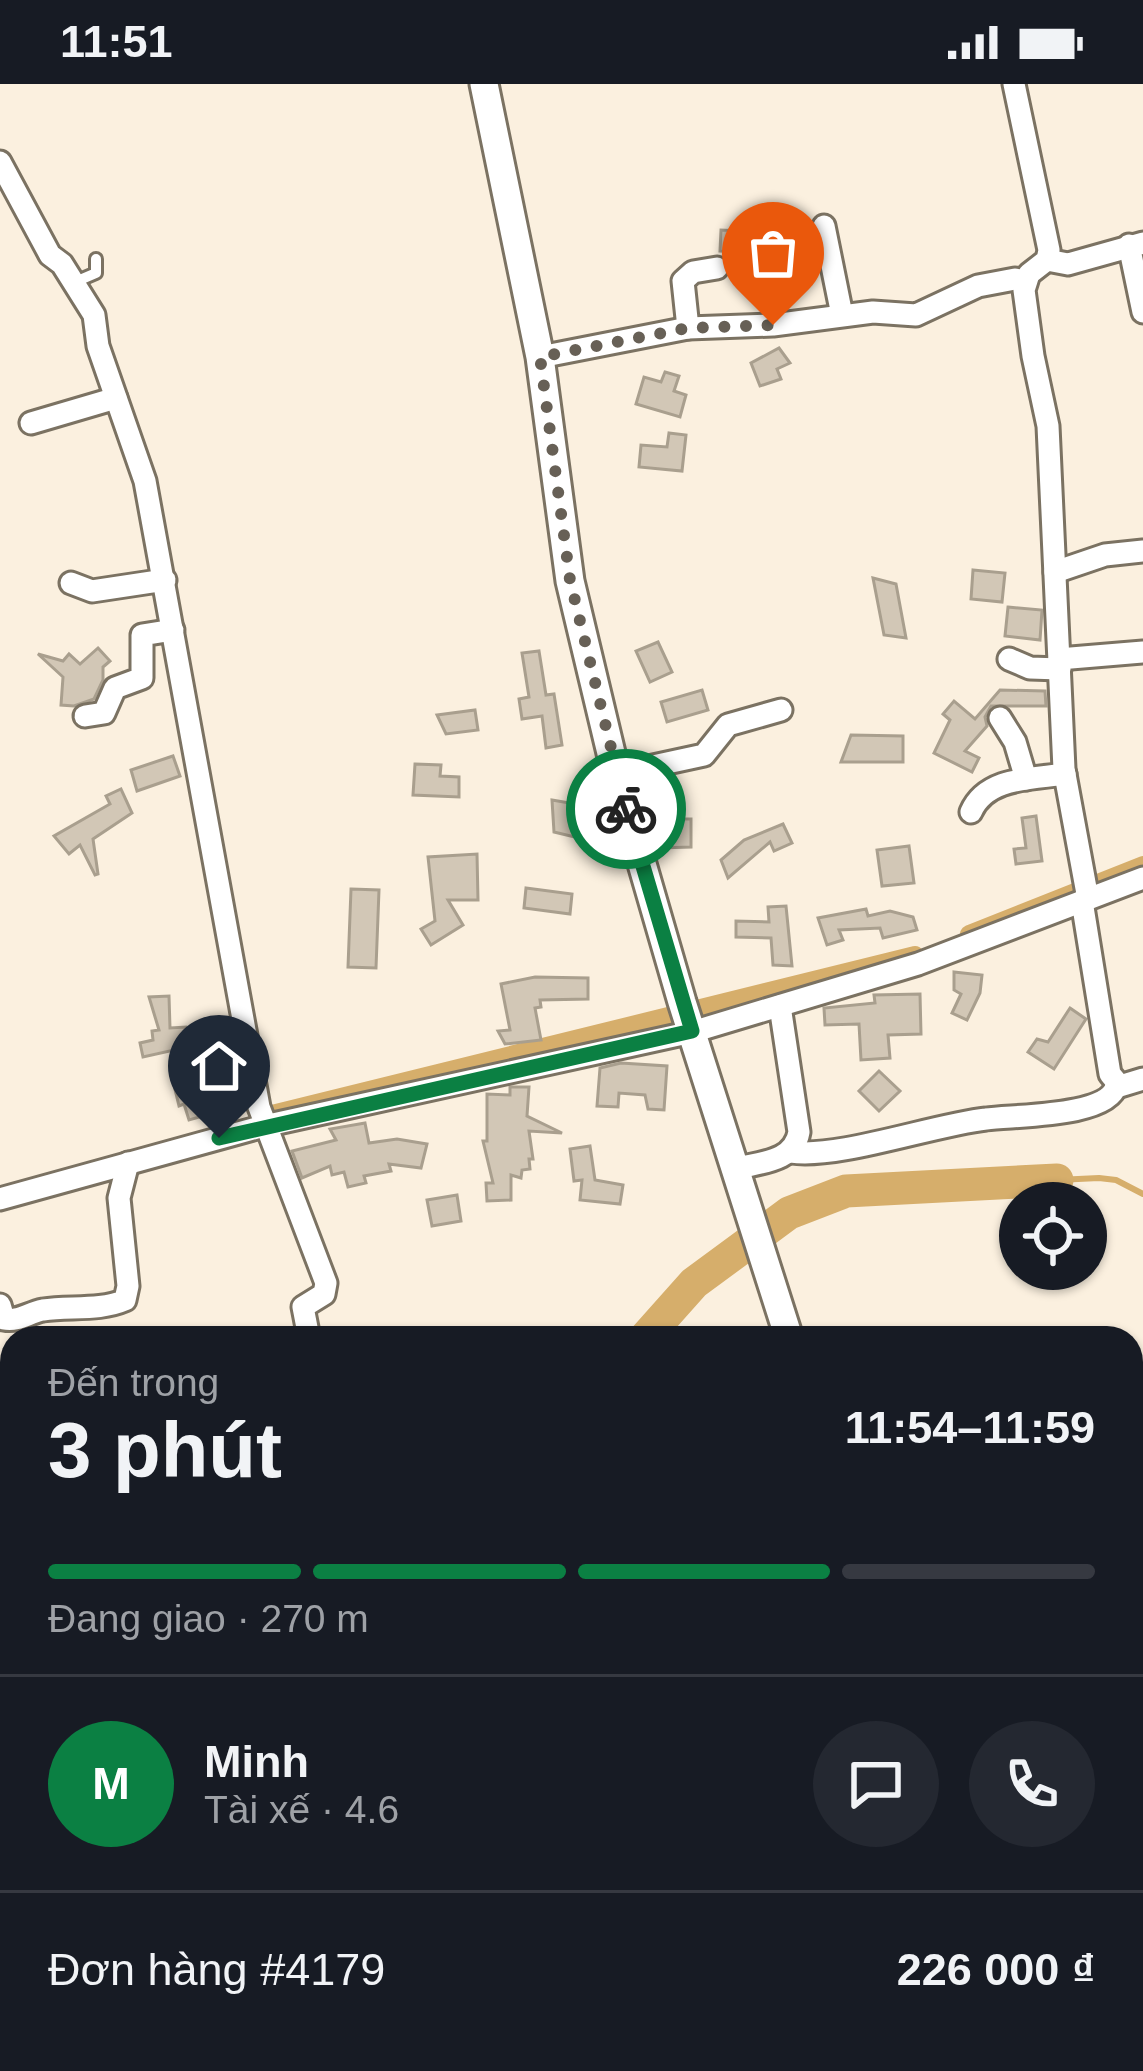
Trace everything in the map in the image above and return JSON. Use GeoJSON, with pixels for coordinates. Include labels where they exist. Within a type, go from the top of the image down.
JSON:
{"type":"FeatureCollection","features":[{"type":"Feature","properties":{"kind":"street"},"geometry":{"type":"LineString","coordinates":[[484,84],[540,357],[570,580],[616,773],[688,1020],[786,1326]]}},
{"type":"Feature","properties":{"kind":"street"},"geometry":{"type":"LineString","coordinates":[[1014,84],[1049,250],[1047,260],[1025,281]]}},
{"type":"Feature","properties":{"kind":"street"},"geometry":{"type":"LineString","coordinates":[[1,167],[50,255],[75,282],[97,323],[98,346],[145,481],[261,1116],[326,1283],[324,1294],[303,1307],[307,1326]]}},
{"type":"Feature","properties":{"kind":"street"},"geometry":{"type":"LineString","coordinates":[[824,226],[842,314]]}},
{"type":"Feature","properties":{"kind":"street"},"geometry":{"type":"LineString","coordinates":[[1047,260],[1068,264],[1136,244],[1143,313]]}},
{"type":"Feature","properties":{"kind":"street"},"geometry":{"type":"LineString","coordinates":[[688,328],[683,281],[692,272],[717,268]]}},
{"type":"Feature","properties":{"kind":"street"},"geometry":{"type":"LineString","coordinates":[[540,357],[688,328],[773,325],[842,314],[916,315],[978,286],[1025,281]]}},
{"type":"Feature","properties":{"kind":"street"},"geometry":{"type":"LineString","coordinates":[[738,1168],[791,1151],[820,1151],[970,1121],[1079,1109],[1114,1096],[1065,773],[1048,426],[1033,356],[1025,281]]}},
{"type":"Feature","properties":{"kind":"street"},"geometry":{"type":"LineString","coordinates":[[31,423],[116,398]]}},
{"type":"Feature","properties":{"kind":"street"},"geometry":{"type":"LineString","coordinates":[[1055,572],[1105,555],[1143,551]]}},
{"type":"Feature","properties":{"kind":"street"},"geometry":{"type":"LineString","coordinates":[[71,584],[92,591],[165,580]]}},
{"type":"Feature","properties":{"kind":"street"},"geometry":{"type":"LineString","coordinates":[[85,716],[104,712],[115,688],[142,678],[142,635],[173,630]]}},
{"type":"Feature","properties":{"kind":"street"},"geometry":{"type":"LineString","coordinates":[[1010,659],[1030,668],[1143,652]]}},
{"type":"Feature","properties":{"kind":"street"},"geometry":{"type":"LineString","coordinates":[[616,773],[691,760],[712,750],[728,725],[781,710]]}},
{"type":"Feature","properties":{"kind":"street"},"geometry":{"type":"LineString","coordinates":[[1000,718],[1015,742],[1026,779]]}},
{"type":"Feature","properties":{"kind":"street"},"geometry":{"type":"LineString","coordinates":[[971,812],[984,792],[1065,773]]}},
{"type":"Feature","properties":{"kind":"street"},"geometry":{"type":"LineString","coordinates":[[0,1199],[128,1163],[261,1116],[688,1020],[780,1006],[918,964],[1143,878]]}},
{"type":"Feature","properties":{"kind":"street"},"geometry":{"type":"LineString","coordinates":[[780,1006],[799,1132],[791,1151]]}},
{"type":"Feature","properties":{"kind":"street"},"geometry":{"type":"LineString","coordinates":[[1116,1086],[1143,1079]]}},
{"type":"Feature","properties":{"kind":"street"},"geometry":{"type":"LineString","coordinates":[[9,1322],[43,1310],[106,1306],[125,1300],[128,1286],[119,1198],[128,1163]]}},
{"type":"Feature","properties":{"kind":"lane"},"geometry":{"type":"LineString","coordinates":[[75,282],[96,273],[96,259]]}},
{"type":"Feature","properties":{"kind":"building"},"geometry":{"type":"Polygon","coordinates":[[[786,211],[795,230],[746,252],[720,251],[721,230],[742,231],[786,211]]]}},
{"type":"Feature","properties":{"kind":"building"},"geometry":{"type":"Polygon","coordinates":[[[779,348],[790,363],[777,369],[781,379],[760,386],[751,363],[779,348]]]}},
{"type":"Feature","properties":{"kind":"building"},"geometry":{"type":"Polygon","coordinates":[[[665,372],[679,376],[674,391],[686,395],[680,417],[636,404],[644,377],[661,382],[665,372]]]}},
{"type":"Feature","properties":{"kind":"building"},"geometry":{"type":"Polygon","coordinates":[[[669,433],[686,435],[682,471],[639,467],[641,445],[667,447],[669,433]]]}},
{"type":"Feature","properties":{"kind":"building"},"geometry":{"type":"Polygon","coordinates":[[[973,570],[1005,573],[1002,602],[971,599],[973,570]]]}},
{"type":"Feature","properties":{"kind":"building"},"geometry":{"type":"Polygon","coordinates":[[[873,578],[896,584],[906,638],[884,635],[873,578]]]}},
{"type":"Feature","properties":{"kind":"building"},"geometry":{"type":"Polygon","coordinates":[[[1008,607],[1042,610],[1040,640],[1005,636],[1008,607]]]}},
{"type":"Feature","properties":{"kind":"building"},"geometry":{"type":"Polygon","coordinates":[[[658,642],[672,672],[650,682],[636,651],[658,642]]]}},
{"type":"Feature","properties":{"kind":"building"},"geometry":{"type":"Polygon","coordinates":[[[98,648],[110,661],[103,667],[94,699],[61,705],[63,677],[38,654],[63,661],[69,654],[80,664],[98,648]]]}},
{"type":"Feature","properties":{"kind":"building"},"geometry":{"type":"Polygon","coordinates":[[[539,651],[546,695],[554,694],[562,745],[546,748],[542,716],[522,719],[519,699],[529,697],[522,653],[539,651]]]}},
{"type":"Feature","properties":{"kind":"building"},"geometry":{"type":"Polygon","coordinates":[[[702,690],[708,710],[667,722],[661,702],[702,690]]]}},
{"type":"Feature","properties":{"kind":"building"},"geometry":{"type":"Polygon","coordinates":[[[1000,690],[1045,691],[1046,706],[991,706],[985,717],[987,726],[965,751],[979,758],[972,772],[934,753],[950,720],[943,714],[954,701],[975,719],[1000,690]]]}},
{"type":"Feature","properties":{"kind":"building"},"geometry":{"type":"Polygon","coordinates":[[[475,710],[478,730],[446,734],[437,715],[475,710]]]}},
{"type":"Feature","properties":{"kind":"building"},"geometry":{"type":"Polygon","coordinates":[[[851,735],[903,736],[903,762],[841,762],[851,735]]]}},
{"type":"Feature","properties":{"kind":"building"},"geometry":{"type":"Polygon","coordinates":[[[173,756],[180,776],[137,791],[131,770],[173,756]]]}},
{"type":"Feature","properties":{"kind":"building"},"geometry":{"type":"Polygon","coordinates":[[[415,764],[441,765],[440,776],[459,777],[459,797],[413,795],[415,764]]]}},
{"type":"Feature","properties":{"kind":"building"},"geometry":{"type":"Polygon","coordinates":[[[121,789],[132,813],[93,839],[95,875],[80,845],[69,854],[54,836],[110,804],[106,796],[121,789]]]}},
{"type":"Feature","properties":{"kind":"building"},"geometry":{"type":"Polygon","coordinates":[[[552,800],[593,807],[595,823],[613,827],[608,845],[554,832],[552,800]]]}},
{"type":"Feature","properties":{"kind":"building"},"geometry":{"type":"Polygon","coordinates":[[[1036,816],[1042,861],[1016,864],[1014,849],[1026,848],[1022,818],[1036,816]]]}},
{"type":"Feature","properties":{"kind":"building"},"geometry":{"type":"Polygon","coordinates":[[[659,819],[691,819],[691,847],[659,848],[659,819]]]}},
{"type":"Feature","properties":{"kind":"building"},"geometry":{"type":"Polygon","coordinates":[[[783,824],[792,843],[774,851],[770,842],[728,878],[721,860],[744,840],[783,824]]]}},
{"type":"Feature","properties":{"kind":"building"},"geometry":{"type":"Polygon","coordinates":[[[909,846],[914,883],[882,886],[877,850],[909,846]]]}},
{"type":"Feature","properties":{"kind":"building"},"geometry":{"type":"Polygon","coordinates":[[[477,854],[478,900],[448,900],[463,925],[431,945],[421,929],[435,921],[428,857],[477,854]]]}},
{"type":"Feature","properties":{"kind":"building"},"geometry":{"type":"Polygon","coordinates":[[[526,888],[572,894],[570,914],[524,908],[526,888]]]}},
{"type":"Feature","properties":{"kind":"building"},"geometry":{"type":"Polygon","coordinates":[[[351,889],[379,890],[376,968],[348,967],[351,889]]]}},
{"type":"Feature","properties":{"kind":"building"},"geometry":{"type":"Polygon","coordinates":[[[786,906],[792,966],[773,965],[771,938],[736,937],[736,921],[769,922],[768,907],[786,906]]]}},
{"type":"Feature","properties":{"kind":"building"},"geometry":{"type":"Polygon","coordinates":[[[866,909],[868,916],[890,911],[913,917],[917,930],[883,938],[880,928],[839,930],[843,940],[827,945],[818,918],[866,909]]]}},
{"type":"Feature","properties":{"kind":"building"},"geometry":{"type":"Polygon","coordinates":[[[954,972],[982,975],[980,993],[967,1020],[952,1013],[961,994],[954,990],[954,972]]]}},
{"type":"Feature","properties":{"kind":"building"},"geometry":{"type":"Polygon","coordinates":[[[535,977],[588,978],[588,999],[540,1000],[541,1007],[535,1008],[541,1040],[505,1044],[498,1031],[510,1030],[501,984],[535,977]]]}},
{"type":"Feature","properties":{"kind":"building"},"geometry":{"type":"Polygon","coordinates":[[[920,994],[921,1034],[888,1035],[890,1058],[861,1060],[859,1024],[825,1025],[824,1008],[875,1003],[874,995],[920,994]]]}},
{"type":"Feature","properties":{"kind":"building"},"geometry":{"type":"Polygon","coordinates":[[[169,996],[170,1028],[186,1027],[200,1098],[212,1094],[217,1112],[189,1120],[184,1104],[179,1106],[173,1081],[177,1080],[174,1050],[143,1057],[140,1043],[153,1040],[152,1031],[159,1030],[149,997],[169,996]]]}},
{"type":"Feature","properties":{"kind":"building"},"geometry":{"type":"Polygon","coordinates":[[[1070,1008],[1086,1019],[1054,1069],[1028,1052],[1037,1039],[1048,1042],[1070,1008]]]}},
{"type":"Feature","properties":{"kind":"building"},"geometry":{"type":"Polygon","coordinates":[[[621,1063],[667,1066],[664,1110],[648,1109],[645,1095],[619,1093],[618,1107],[597,1106],[600,1068],[621,1063]]]}},
{"type":"Feature","properties":{"kind":"building"},"geometry":{"type":"Polygon","coordinates":[[[879,1071],[900,1091],[879,1111],[859,1091],[879,1071]]]}},
{"type":"Feature","properties":{"kind":"building"},"geometry":{"type":"Polygon","coordinates":[[[510,1087],[529,1087],[527,1116],[562,1133],[529,1131],[530,1169],[522,1170],[521,1178],[511,1175],[511,1200],[487,1201],[486,1183],[493,1183],[483,1141],[487,1141],[487,1094],[510,1095],[510,1087]]]}},
{"type":"Feature","properties":{"kind":"building"},"geometry":{"type":"Polygon","coordinates":[[[365,1123],[369,1143],[397,1139],[427,1144],[421,1168],[389,1164],[391,1171],[364,1176],[366,1183],[348,1187],[344,1172],[332,1175],[330,1166],[302,1178],[292,1151],[336,1140],[330,1129],[365,1123]]]}},
{"type":"Feature","properties":{"kind":"building"},"geometry":{"type":"Polygon","coordinates":[[[590,1146],[595,1180],[623,1185],[620,1204],[580,1200],[582,1180],[574,1181],[570,1149],[590,1146]]]}},
{"type":"Feature","properties":{"kind":"building"},"geometry":{"type":"Polygon","coordinates":[[[457,1195],[461,1221],[432,1226],[427,1200],[457,1195]]]}},
{"type":"Feature","properties":{"kind":"waterway"},"geometry":{"type":"LineString","coordinates":[[969,934],[1143,865]]}},
{"type":"Feature","properties":{"kind":"waterway"},"geometry":{"type":"LineString","coordinates":[[272,1114],[915,955]]}},
{"type":"Feature","properties":{"kind":"waterway"},"geometry":{"type":"LineString","coordinates":[[1057,1180],[1116,1180],[1143,1194]]}},
{"type":"Feature","properties":{"kind":"waterway"},"geometry":{"type":"LineString","coordinates":[[656,1326],[694,1283],[789,1213],[846,1191],[1057,1180]]}},
{"type":"Feature","properties":{"kind":"way so far"},"geometry":{"type":"LineString","coordinates":[[626,809],[570,580],[540,357],[688,328],[773,325]]}},
{"type":"Feature","properties":{"kind":"route"},"geometry":{"type":"LineString","coordinates":[[219,1138],[692,1031],[626,809]]}}]}
